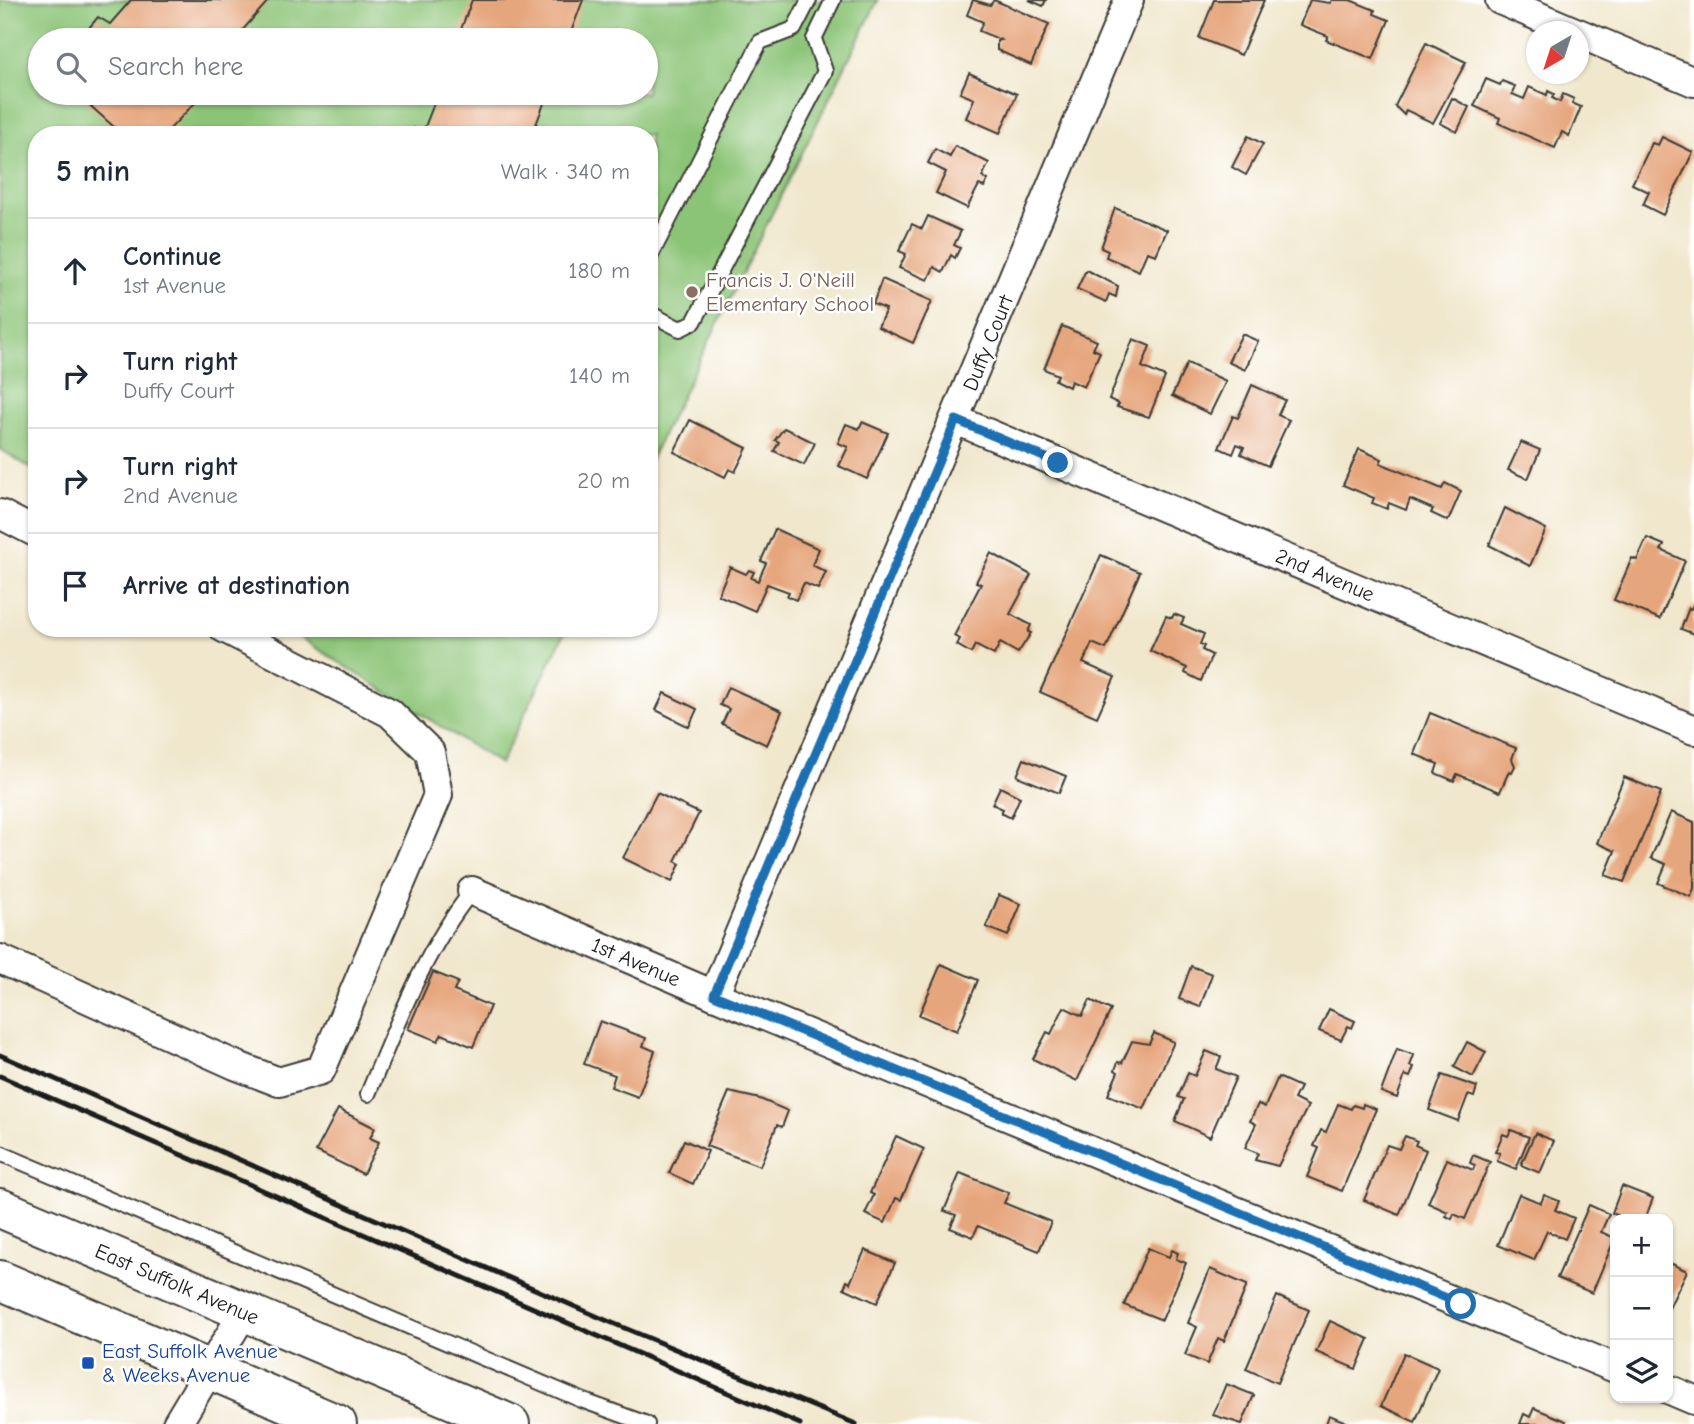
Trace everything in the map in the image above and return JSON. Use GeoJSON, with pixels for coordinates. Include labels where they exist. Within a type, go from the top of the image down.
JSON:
{"type":"FeatureCollection","features":[{"type":"Feature","properties":{"kind":"main road","name":"East Suffolk Avenue"},"geometry":{"type":"LineString","coordinates":[[0,1208],[510,1424]]}},
{"type":"Feature","properties":{"kind":"main road"},"geometry":{"type":"LineString","coordinates":[[0,1280],[337,1424]]}},
{"type":"Feature","properties":{"kind":"street","name":"Duffy Court"},"geometry":{"type":"LineString","coordinates":[[714,995],[1129,0]]}},
{"type":"Feature","properties":{"kind":"street"},"geometry":{"type":"LineString","coordinates":[[1500,0],[1551,21]]}},
{"type":"Feature","properties":{"kind":"street"},"geometry":{"type":"LineString","coordinates":[[1589,37],[1694,82]]}},
{"type":"Feature","properties":{"kind":"street","name":"2nd Avenue"},"geometry":{"type":"LineString","coordinates":[[956,420],[1694,730]]}},
{"type":"Feature","properties":{"kind":"street"},"geometry":{"type":"LineString","coordinates":[[0,514],[28,528]]}},
{"type":"Feature","properties":{"kind":"street"},"geometry":{"type":"LineString","coordinates":[[0,959],[235,1065],[279,1082],[321,1070],[438,795],[429,752],[390,713],[242,637]]}},
{"type":"Feature","properties":{"kind":"street","name":"1st Avenue"},"geometry":{"type":"LineString","coordinates":[[472,891],[714,995],[1610,1366]]}},
{"type":"Feature","properties":{"kind":"street"},"geometry":{"type":"LineString","coordinates":[[177,1424],[244,1312]]}},
{"type":"Feature","properties":{"kind":"street"},"geometry":{"type":"LineString","coordinates":[[1673,1391],[1694,1400]]}},
{"type":"Feature","properties":{"kind":"lane"},"geometry":{"type":"LineString","coordinates":[[658,242],[760,42],[794,29],[809,0]]}},
{"type":"Feature","properties":{"kind":"lane"},"geometry":{"type":"LineString","coordinates":[[658,318],[680,329],[694,321],[825,71],[814,39],[833,0]]}},
{"type":"Feature","properties":{"kind":"lane"},"geometry":{"type":"LineString","coordinates":[[368,1094],[425,964],[447,925],[472,891]]}},
{"type":"Feature","properties":{"kind":"lane"},"geometry":{"type":"LineString","coordinates":[[0,1153],[614,1413],[647,1424]]}},
{"type":"Feature","properties":{"kind":"green space","name":"Francis J. O'Neill Elementary School"},"geometry":{"type":"Polygon","coordinates":[[[0,0],[878,0],[658,444],[658,126],[28,126],[28,466],[0,449],[0,0]]]}},
{"type":"Feature","properties":{"kind":"green space"},"geometry":{"type":"Polygon","coordinates":[[[299,637],[563,637],[500,764],[299,637]]]}},
{"type":"Feature","properties":{"kind":"building"},"geometry":{"type":"Polygon","coordinates":[[[131,0],[269,0],[244,28],[89,28],[98,17],[110,24],[131,0]]]}},
{"type":"Feature","properties":{"kind":"building"},"geometry":{"type":"Polygon","coordinates":[[[472,0],[583,0],[572,28],[462,28],[472,0]]]}},
{"type":"Feature","properties":{"kind":"building"},"geometry":{"type":"Polygon","coordinates":[[[973,0],[990,5],[994,0],[1049,24],[1031,65],[997,50],[997,41],[1001,40],[979,31],[983,22],[967,15],[973,0]]]}},
{"type":"Feature","properties":{"kind":"building"},"geometry":{"type":"Polygon","coordinates":[[[1029,0],[1046,0],[1043,6],[1029,0]]]}},
{"type":"Feature","properties":{"kind":"building"},"geometry":{"type":"Polygon","coordinates":[[[1214,0],[1264,0],[1241,55],[1199,38],[1214,0]]]}},
{"type":"Feature","properties":{"kind":"building"},"geometry":{"type":"Polygon","coordinates":[[[1310,0],[1330,3],[1332,0],[1350,0],[1375,10],[1374,14],[1389,20],[1373,59],[1326,40],[1328,36],[1300,25],[1310,0]]]}},
{"type":"Feature","properties":{"kind":"building"},"geometry":{"type":"Polygon","coordinates":[[[1426,43],[1466,62],[1433,123],[1406,110],[1404,115],[1395,106],[1426,43]]]}},
{"type":"Feature","properties":{"kind":"building"},"geometry":{"type":"Polygon","coordinates":[[[969,73],[1017,94],[1000,133],[966,118],[974,99],[960,93],[969,73]]]}},
{"type":"Feature","properties":{"kind":"building"},"geometry":{"type":"Polygon","coordinates":[[[1486,79],[1500,85],[1502,81],[1515,86],[1512,94],[1524,99],[1529,87],[1547,95],[1548,91],[1554,94],[1552,98],[1560,102],[1563,94],[1574,99],[1572,103],[1581,107],[1569,136],[1562,132],[1555,148],[1498,123],[1500,118],[1474,106],[1486,79]]]}},
{"type":"Feature","properties":{"kind":"building"},"geometry":{"type":"Polygon","coordinates":[[[1452,98],[1469,107],[1457,132],[1440,123],[1452,98]]]}},
{"type":"Feature","properties":{"kind":"building"},"geometry":{"type":"Polygon","coordinates":[[[89,105],[193,105],[173,126],[113,126],[89,105]]]}},
{"type":"Feature","properties":{"kind":"building"},"geometry":{"type":"Polygon","coordinates":[[[433,105],[543,105],[535,126],[425,126],[433,105]]]}},
{"type":"Feature","properties":{"kind":"building"},"geometry":{"type":"Polygon","coordinates":[[[1248,136],[1263,144],[1246,175],[1232,167],[1248,136]]]}},
{"type":"Feature","properties":{"kind":"building"},"geometry":{"type":"Polygon","coordinates":[[[1662,137],[1693,152],[1663,215],[1643,205],[1649,192],[1632,184],[1652,143],[1658,145],[1662,137]]]}},
{"type":"Feature","properties":{"kind":"building"},"geometry":{"type":"Polygon","coordinates":[[[955,146],[989,163],[982,177],[988,180],[984,187],[979,185],[967,208],[936,193],[946,172],[928,163],[935,149],[950,157],[955,146]]]}},
{"type":"Feature","properties":{"kind":"building"},"geometry":{"type":"Polygon","coordinates":[[[1115,208],[1167,230],[1156,255],[1147,252],[1139,271],[1106,257],[1108,251],[1101,248],[1115,208]]]}},
{"type":"Feature","properties":{"kind":"building"},"geometry":{"type":"Polygon","coordinates":[[[928,216],[961,231],[954,245],[960,248],[955,258],[951,255],[943,272],[934,267],[928,280],[899,268],[906,254],[899,251],[912,224],[922,229],[928,216]]]}},
{"type":"Feature","properties":{"kind":"building"},"geometry":{"type":"Polygon","coordinates":[[[1086,270],[1118,286],[1116,297],[1109,294],[1106,302],[1077,289],[1086,270]]]}},
{"type":"Feature","properties":{"kind":"building"},"geometry":{"type":"Polygon","coordinates":[[[882,279],[932,301],[913,343],[878,327],[886,309],[873,304],[882,279]]]}},
{"type":"Feature","properties":{"kind":"building"},"geometry":{"type":"Polygon","coordinates":[[[1062,326],[1097,341],[1093,349],[1100,352],[1084,387],[1071,381],[1069,387],[1055,380],[1058,375],[1044,369],[1062,326]]]}},
{"type":"Feature","properties":{"kind":"building"},"geometry":{"type":"Polygon","coordinates":[[[1242,334],[1258,341],[1245,370],[1228,362],[1242,334]]]}},
{"type":"Feature","properties":{"kind":"building"},"geometry":{"type":"Polygon","coordinates":[[[1133,339],[1150,346],[1142,367],[1165,377],[1149,417],[1117,407],[1119,404],[1109,399],[1133,339]]]}},
{"type":"Feature","properties":{"kind":"building"},"geometry":{"type":"Polygon","coordinates":[[[1187,363],[1226,381],[1210,414],[1172,396],[1187,363]]]}},
{"type":"Feature","properties":{"kind":"building"},"geometry":{"type":"Polygon","coordinates":[[[1252,385],[1285,400],[1278,415],[1289,420],[1268,466],[1241,454],[1244,447],[1237,444],[1233,454],[1219,448],[1233,416],[1238,418],[1252,385]]]}},
{"type":"Feature","properties":{"kind":"building"},"geometry":{"type":"Polygon","coordinates":[[[690,420],[747,448],[735,472],[729,469],[725,477],[674,452],[690,420]]]}},
{"type":"Feature","properties":{"kind":"building"},"geometry":{"type":"Polygon","coordinates":[[[862,422],[888,433],[867,479],[839,466],[848,447],[838,443],[846,424],[859,429],[862,422]]]}},
{"type":"Feature","properties":{"kind":"building"},"geometry":{"type":"Polygon","coordinates":[[[784,428],[815,443],[804,465],[774,451],[779,442],[775,440],[784,428]]]}},
{"type":"Feature","properties":{"kind":"building"},"geometry":{"type":"Polygon","coordinates":[[[1521,442],[1540,450],[1528,479],[1508,470],[1521,442]]]}},
{"type":"Feature","properties":{"kind":"building"},"geometry":{"type":"Polygon","coordinates":[[[1359,449],[1382,459],[1380,463],[1442,489],[1445,483],[1461,491],[1448,521],[1431,513],[1433,509],[1410,499],[1406,510],[1389,503],[1387,509],[1372,503],[1374,498],[1343,485],[1359,449]]]}},
{"type":"Feature","properties":{"kind":"building"},"geometry":{"type":"Polygon","coordinates":[[[1505,508],[1546,529],[1530,566],[1489,545],[1505,508]]]}},
{"type":"Feature","properties":{"kind":"building"},"geometry":{"type":"Polygon","coordinates":[[[775,529],[819,549],[812,565],[826,572],[818,589],[804,583],[796,600],[787,596],[789,592],[767,584],[755,611],[718,595],[730,567],[746,574],[749,570],[754,572],[751,578],[758,581],[766,563],[761,561],[775,529]]]}},
{"type":"Feature","properties":{"kind":"building"},"geometry":{"type":"Polygon","coordinates":[[[1647,538],[1664,545],[1661,550],[1685,561],[1660,619],[1614,600],[1632,558],[1637,560],[1647,538]]]}},
{"type":"Feature","properties":{"kind":"building"},"geometry":{"type":"Polygon","coordinates":[[[991,553],[1031,575],[1010,614],[1031,625],[1028,632],[1031,633],[1018,653],[1000,643],[994,655],[975,645],[971,653],[957,645],[960,639],[954,636],[981,584],[976,582],[991,553]]]}},
{"type":"Feature","properties":{"kind":"building"},"geometry":{"type":"Polygon","coordinates":[[[1101,555],[1140,572],[1106,649],[1092,643],[1083,663],[1115,677],[1097,717],[1040,692],[1101,555]]]}},
{"type":"Feature","properties":{"kind":"building"},"geometry":{"type":"Polygon","coordinates":[[[1694,603],[1694,634],[1681,629],[1689,608],[1691,609],[1694,603]]]}},
{"type":"Feature","properties":{"kind":"building"},"geometry":{"type":"Polygon","coordinates":[[[1174,614],[1184,618],[1181,624],[1204,634],[1200,644],[1204,646],[1202,650],[1212,655],[1201,681],[1185,673],[1187,668],[1150,651],[1166,616],[1172,618],[1174,614]]]}},
{"type":"Feature","properties":{"kind":"building"},"geometry":{"type":"Polygon","coordinates":[[[728,687],[782,711],[767,745],[722,724],[729,709],[720,705],[728,687]]]}},
{"type":"Feature","properties":{"kind":"building"},"geometry":{"type":"Polygon","coordinates":[[[664,693],[697,709],[689,727],[656,710],[664,693]]]}},
{"type":"Feature","properties":{"kind":"building"},"geometry":{"type":"Polygon","coordinates":[[[1430,713],[1516,748],[1512,759],[1515,766],[1512,772],[1509,771],[1500,792],[1457,774],[1454,781],[1435,773],[1438,764],[1414,754],[1430,713]]]}},
{"type":"Feature","properties":{"kind":"building"},"geometry":{"type":"Polygon","coordinates":[[[1024,759],[1066,776],[1059,793],[1017,776],[1024,759]]]}},
{"type":"Feature","properties":{"kind":"building"},"geometry":{"type":"Polygon","coordinates":[[[1624,777],[1661,792],[1624,882],[1605,875],[1615,851],[1597,843],[1624,777]]]}},
{"type":"Feature","properties":{"kind":"building"},"geometry":{"type":"Polygon","coordinates":[[[1000,787],[1020,797],[1011,818],[1001,813],[1003,809],[992,804],[1000,787]]]}},
{"type":"Feature","properties":{"kind":"building"},"geometry":{"type":"Polygon","coordinates":[[[657,793],[699,813],[675,861],[680,864],[672,882],[623,858],[657,793]]]}},
{"type":"Feature","properties":{"kind":"building"},"geometry":{"type":"Polygon","coordinates":[[[1671,812],[1694,822],[1694,888],[1691,897],[1658,883],[1666,864],[1651,858],[1671,812]]]}},
{"type":"Feature","properties":{"kind":"building"},"geometry":{"type":"Polygon","coordinates":[[[999,895],[1021,904],[1008,936],[986,927],[999,895]]]}},
{"type":"Feature","properties":{"kind":"building"},"geometry":{"type":"Polygon","coordinates":[[[941,964],[978,980],[957,1031],[919,1015],[941,964]]]}},
{"type":"Feature","properties":{"kind":"building"},"geometry":{"type":"Polygon","coordinates":[[[1191,966],[1212,974],[1200,1007],[1179,999],[1191,966]]]}},
{"type":"Feature","properties":{"kind":"building"},"geometry":{"type":"Polygon","coordinates":[[[433,972],[458,982],[454,991],[490,1006],[473,1047],[442,1034],[438,1041],[408,1029],[433,972]]]}},
{"type":"Feature","properties":{"kind":"building"},"geometry":{"type":"Polygon","coordinates":[[[1090,1000],[1111,1010],[1077,1081],[1033,1059],[1047,1032],[1051,1034],[1064,1007],[1082,1016],[1090,1000]]]}},
{"type":"Feature","properties":{"kind":"building"},"geometry":{"type":"Polygon","coordinates":[[[1329,1009],[1355,1021],[1352,1028],[1348,1026],[1341,1040],[1319,1031],[1329,1009]]]}},
{"type":"Feature","properties":{"kind":"building"},"geometry":{"type":"Polygon","coordinates":[[[600,1021],[646,1038],[643,1046],[655,1051],[638,1097],[611,1087],[615,1075],[584,1064],[600,1021]]]}},
{"type":"Feature","properties":{"kind":"building"},"geometry":{"type":"Polygon","coordinates":[[[1154,1033],[1174,1042],[1144,1109],[1108,1095],[1118,1072],[1115,1070],[1118,1062],[1122,1063],[1132,1041],[1149,1044],[1154,1033]]]}},
{"type":"Feature","properties":{"kind":"building"},"geometry":{"type":"Polygon","coordinates":[[[1467,1042],[1486,1052],[1473,1077],[1454,1067],[1467,1042]]]}},
{"type":"Feature","properties":{"kind":"building"},"geometry":{"type":"Polygon","coordinates":[[[1397,1049],[1414,1055],[1410,1066],[1414,1067],[1410,1077],[1405,1075],[1397,1098],[1381,1092],[1397,1049]]]}},
{"type":"Feature","properties":{"kind":"building"},"geometry":{"type":"Polygon","coordinates":[[[1206,1051],[1221,1057],[1216,1069],[1236,1077],[1210,1137],[1175,1121],[1184,1099],[1178,1097],[1188,1073],[1195,1076],[1206,1051]]]}},
{"type":"Feature","properties":{"kind":"building"},"geometry":{"type":"Polygon","coordinates":[[[1442,1075],[1477,1087],[1474,1097],[1468,1095],[1458,1121],[1429,1110],[1442,1075]]]}},
{"type":"Feature","properties":{"kind":"building"},"geometry":{"type":"Polygon","coordinates":[[[1278,1077],[1300,1087],[1294,1099],[1308,1106],[1278,1166],[1255,1160],[1258,1153],[1245,1148],[1256,1124],[1250,1121],[1258,1104],[1265,1107],[1278,1077]]]}},
{"type":"Feature","properties":{"kind":"building"},"geometry":{"type":"Polygon","coordinates":[[[729,1092],[760,1099],[788,1111],[782,1127],[777,1125],[760,1166],[706,1146],[729,1092]]]}},
{"type":"Feature","properties":{"kind":"building"},"geometry":{"type":"Polygon","coordinates":[[[1338,1104],[1351,1109],[1353,1105],[1362,1108],[1363,1104],[1376,1109],[1342,1191],[1307,1177],[1319,1148],[1314,1146],[1321,1130],[1326,1132],[1338,1104]]]}},
{"type":"Feature","properties":{"kind":"building"},"geometry":{"type":"Polygon","coordinates":[[[338,1109],[375,1128],[370,1138],[379,1142],[363,1174],[316,1151],[338,1109]]]}},
{"type":"Feature","properties":{"kind":"building"},"geometry":{"type":"Polygon","coordinates":[[[1511,1130],[1529,1137],[1516,1169],[1497,1161],[1500,1153],[1495,1152],[1503,1134],[1508,1136],[1511,1130]]]}},
{"type":"Feature","properties":{"kind":"building"},"geometry":{"type":"Polygon","coordinates":[[[1535,1133],[1554,1141],[1540,1173],[1521,1165],[1535,1133]]]}},
{"type":"Feature","properties":{"kind":"building"},"geometry":{"type":"Polygon","coordinates":[[[896,1136],[924,1149],[901,1200],[896,1198],[885,1223],[865,1214],[874,1195],[870,1193],[896,1136]]]}},
{"type":"Feature","properties":{"kind":"building"},"geometry":{"type":"Polygon","coordinates":[[[1405,1136],[1417,1141],[1415,1145],[1426,1150],[1399,1215],[1364,1200],[1387,1145],[1399,1149],[1405,1136]]]}},
{"type":"Feature","properties":{"kind":"building"},"geometry":{"type":"Polygon","coordinates":[[[684,1140],[708,1151],[693,1184],[669,1173],[684,1140]]]}},
{"type":"Feature","properties":{"kind":"building"},"geometry":{"type":"Polygon","coordinates":[[[1473,1155],[1490,1162],[1465,1219],[1454,1214],[1452,1219],[1446,1216],[1448,1212],[1428,1203],[1447,1159],[1473,1170],[1475,1165],[1470,1163],[1473,1155]]]}},
{"type":"Feature","properties":{"kind":"building"},"geometry":{"type":"Polygon","coordinates":[[[960,1173],[1009,1193],[1004,1203],[1051,1222],[1039,1251],[978,1226],[973,1237],[950,1228],[956,1215],[944,1211],[960,1173]]]}},
{"type":"Feature","properties":{"kind":"building"},"geometry":{"type":"Polygon","coordinates":[[[1622,1186],[1653,1198],[1647,1214],[1612,1213],[1622,1186]]]}},
{"type":"Feature","properties":{"kind":"building"},"geometry":{"type":"Polygon","coordinates":[[[1519,1194],[1541,1203],[1544,1195],[1559,1201],[1555,1210],[1574,1218],[1565,1239],[1547,1231],[1534,1260],[1498,1245],[1519,1194]]]}},
{"type":"Feature","properties":{"kind":"building"},"geometry":{"type":"Polygon","coordinates":[[[1589,1205],[1609,1214],[1601,1232],[1610,1236],[1610,1250],[1592,1293],[1557,1278],[1589,1205]]]}},
{"type":"Feature","properties":{"kind":"building"},"geometry":{"type":"Polygon","coordinates":[[[1148,1248],[1169,1257],[1172,1250],[1178,1253],[1176,1259],[1186,1263],[1162,1320],[1124,1305],[1148,1248]]]}},
{"type":"Feature","properties":{"kind":"building"},"geometry":{"type":"Polygon","coordinates":[[[865,1250],[895,1263],[877,1303],[844,1288],[847,1281],[850,1283],[865,1250]]]}},
{"type":"Feature","properties":{"kind":"building"},"geometry":{"type":"Polygon","coordinates":[[[1673,1264],[1687,1271],[1673,1300],[1673,1264]]]}},
{"type":"Feature","properties":{"kind":"building"},"geometry":{"type":"Polygon","coordinates":[[[1210,1269],[1247,1285],[1224,1341],[1218,1338],[1207,1364],[1185,1355],[1197,1327],[1188,1323],[1210,1269]]]}},
{"type":"Feature","properties":{"kind":"building"},"geometry":{"type":"Polygon","coordinates":[[[1277,1296],[1309,1310],[1277,1383],[1246,1369],[1277,1296]]]}},
{"type":"Feature","properties":{"kind":"building"},"geometry":{"type":"Polygon","coordinates":[[[1330,1321],[1369,1339],[1356,1369],[1316,1352],[1330,1321]]]}},
{"type":"Feature","properties":{"kind":"building"},"geometry":{"type":"Polygon","coordinates":[[[1404,1353],[1438,1368],[1415,1422],[1381,1406],[1404,1353]]]}},
{"type":"Feature","properties":{"kind":"building"},"geometry":{"type":"Polygon","coordinates":[[[1226,1384],[1254,1395],[1242,1424],[1213,1415],[1226,1384]]]}},
{"type":"Feature","properties":{"kind":"building"},"geometry":{"type":"Polygon","coordinates":[[[1534,1408],[1566,1421],[1565,1424],[1520,1424],[1524,1414],[1530,1417],[1534,1408]]]}},
{"type":"Feature","properties":{"kind":"building"},"geometry":{"type":"Polygon","coordinates":[[[1329,1415],[1351,1424],[1326,1424],[1329,1415]]]}},
{"type":"Feature","properties":{"kind":"railway"},"geometry":{"type":"LineString","coordinates":[[0,1055],[610,1322],[856,1424]]}},
{"type":"Feature","properties":{"kind":"railway"},"geometry":{"type":"LineString","coordinates":[[0,1076],[800,1424]]}},
{"type":"Feature","properties":{"kind":"place","name":"Francis J. O'Neill Elementary School"},"geometry":{"type":"Point","coordinates":[692,292]}},
{"type":"Feature","properties":{"kind":"place","name":"East Suffolk Avenue & Weeks Avenue"},"geometry":{"type":"Point","coordinates":[88,1363]}},
{"type":"Feature","properties":{"kind":"route"},"geometry":{"type":"LineString","coordinates":[[1058,463],[956,420],[714,995],[1461,1304]]}}]}
